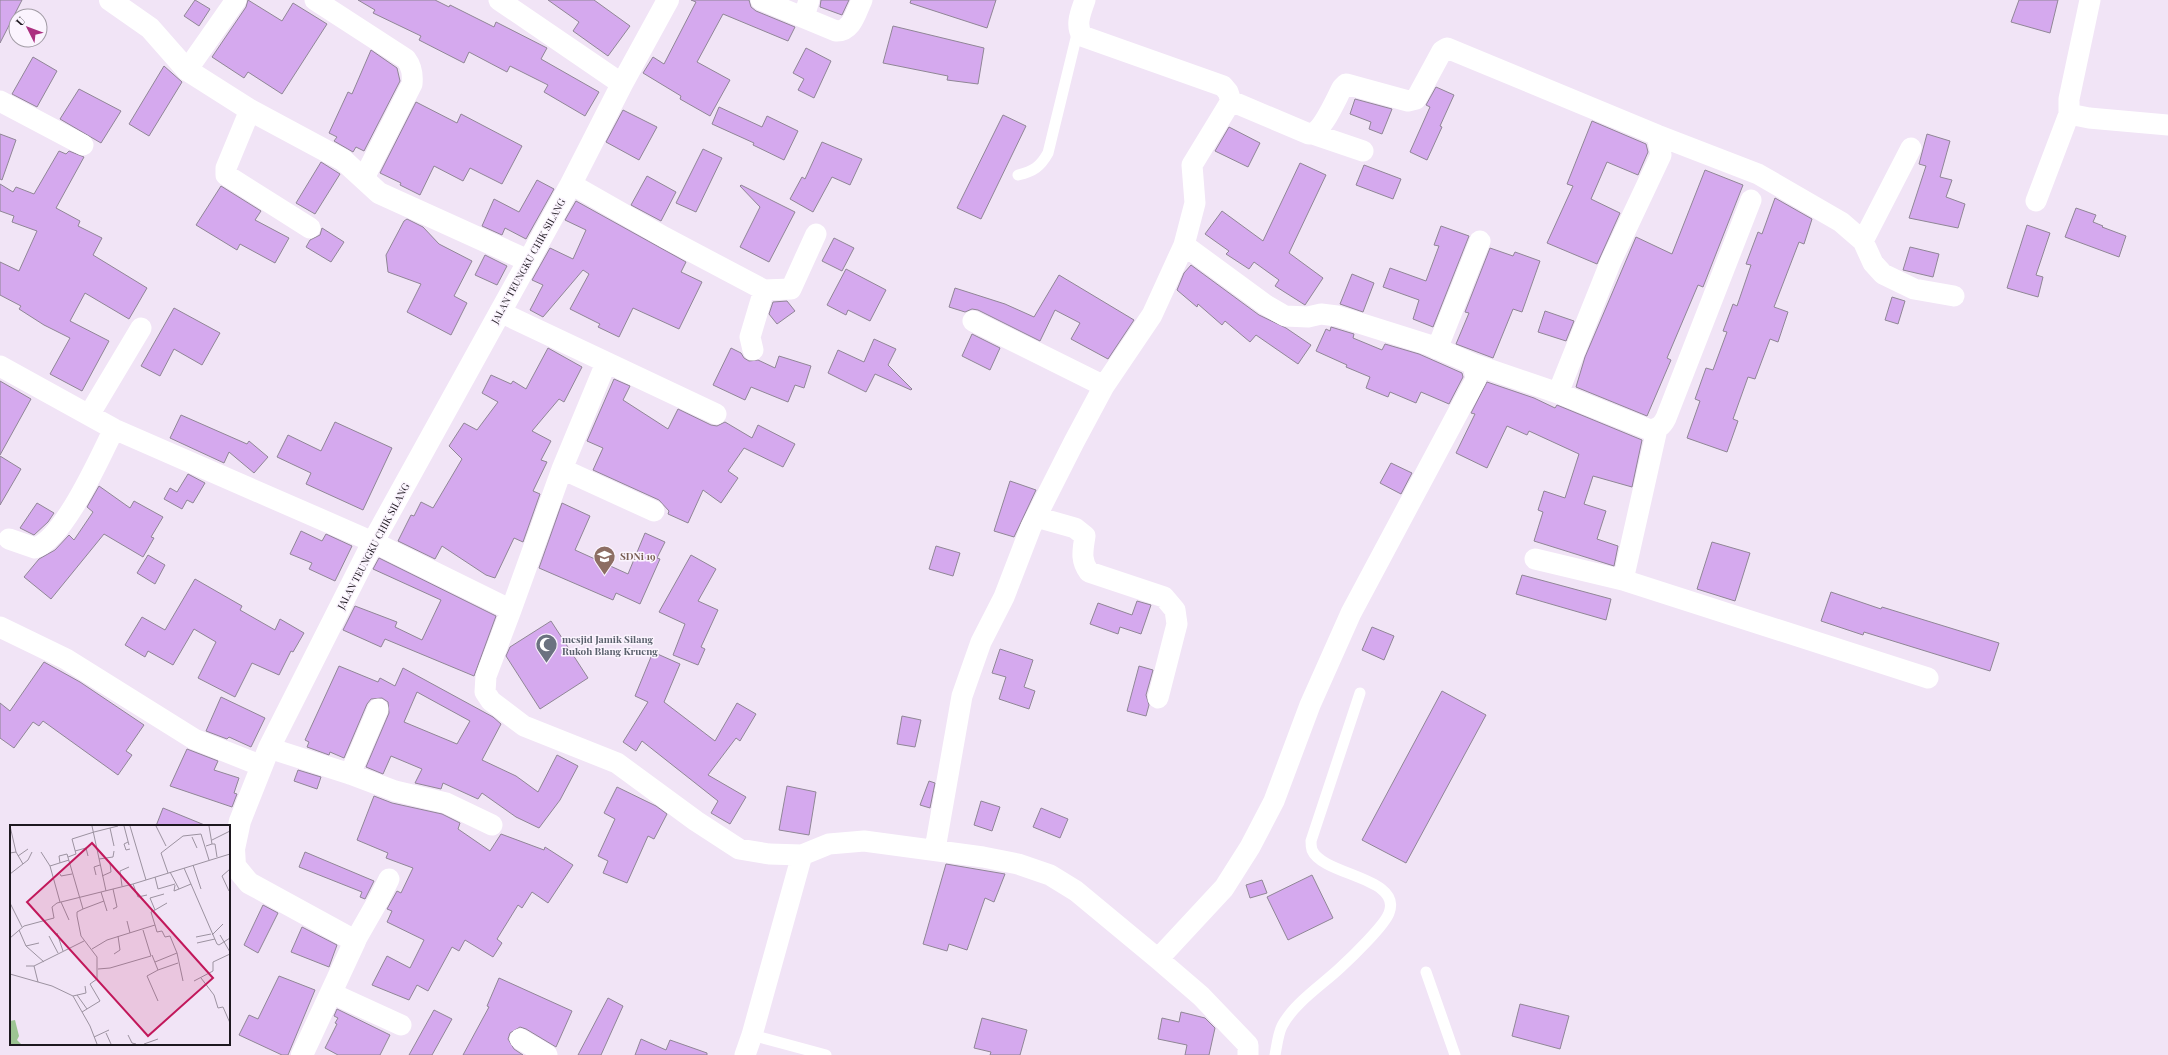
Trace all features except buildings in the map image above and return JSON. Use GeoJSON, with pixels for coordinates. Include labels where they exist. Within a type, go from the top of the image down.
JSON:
{"type":"FeatureCollection","features":[{"type":"Feature","properties":{"kind":"street"},"geometry":{"type":"LineString","coordinates":[[110,0],[150,28],[187,70],[250,110],[343,160],[379,193],[397,203],[529,261]]}},
{"type":"Feature","properties":{"kind":"street"},"geometry":{"type":"LineString","coordinates":[[187,70],[236,0]]}},
{"type":"Feature","properties":{"kind":"street"},"geometry":{"type":"LineString","coordinates":[[315,0],[406,59],[410,65],[413,75],[412,84],[364,178]]}},
{"type":"Feature","properties":{"kind":"street"},"geometry":{"type":"LineString","coordinates":[[499,0],[622,84]]}},
{"type":"Feature","properties":{"kind":"street","name":"JALAN TEUNGKU CHIK SILANG"},"geometry":{"type":"LineString","coordinates":[[354,941],[249,883],[235,866],[234,849],[240,821],[266,757],[373,542],[571,184],[622,84],[668,0]]}},
{"type":"Feature","properties":{"kind":"street"},"geometry":{"type":"LineString","coordinates":[[761,0],[806,9],[836,31],[843,31],[849,27],[862,0]]}},
{"type":"Feature","properties":{"kind":"street"},"geometry":{"type":"LineString","coordinates":[[1085,0],[1079,20],[1079,30],[1082,36],[1223,86],[1228,92],[1231,100],[1309,134],[1313,134],[1363,151]]}},
{"type":"Feature","properties":{"kind":"street"},"geometry":{"type":"LineString","coordinates":[[2036,201],[2069,114],[2069,99],[2090,0]]}},
{"type":"Feature","properties":{"kind":"street"},"geometry":{"type":"LineString","coordinates":[[1313,134],[1321,127],[1342,88],[1346,84],[1408,101],[1416,99],[1442,51],[1447,48],[1657,135],[1758,174],[1841,222],[1863,241],[1873,263],[1883,274],[1914,290],[1954,296]]}},
{"type":"Feature","properties":{"kind":"street"},"geometry":{"type":"LineString","coordinates":[[934,849],[962,696],[981,642],[1004,597],[1036,517],[1104,386],[1152,315],[1184,245],[1195,203],[1192,165],[1231,100]]}},
{"type":"Feature","properties":{"kind":"street"},"geometry":{"type":"LineString","coordinates":[[0,101],[83,145]]}},
{"type":"Feature","properties":{"kind":"street"},"geometry":{"type":"LineString","coordinates":[[250,110],[226,168],[226,175],[310,228]]}},
{"type":"Feature","properties":{"kind":"street"},"geometry":{"type":"LineString","coordinates":[[2069,114],[2088,118],[2168,125]]}},
{"type":"Feature","properties":{"kind":"street"},"geometry":{"type":"LineString","coordinates":[[1558,393],[1611,261],[1661,155],[1657,135]]}},
{"type":"Feature","properties":{"kind":"street"},"geometry":{"type":"LineString","coordinates":[[1863,241],[1911,148]]}},
{"type":"Feature","properties":{"kind":"street"},"geometry":{"type":"LineString","coordinates":[[571,184],[664,238],[764,290],[790,289],[816,234]]}},
{"type":"Feature","properties":{"kind":"street"},"geometry":{"type":"LineString","coordinates":[[1184,245],[1266,305],[1285,316],[1308,317],[1321,314],[1337,316],[1437,349],[1473,364],[1558,393],[1650,430],[1657,429],[1662,425],[1666,418],[1751,200]]}},
{"type":"Feature","properties":{"kind":"street"},"geometry":{"type":"LineString","coordinates":[[1437,349],[1480,241]]}},
{"type":"Feature","properties":{"kind":"street"},"geometry":{"type":"LineString","coordinates":[[753,350],[750,337],[764,290]]}},
{"type":"Feature","properties":{"kind":"street"},"geometry":{"type":"LineString","coordinates":[[500,312],[716,414]]}},
{"type":"Feature","properties":{"kind":"street"},"geometry":{"type":"LineString","coordinates":[[973,321],[1104,386]]}},
{"type":"Feature","properties":{"kind":"street"},"geometry":{"type":"LineString","coordinates":[[89,415],[142,328]]}},
{"type":"Feature","properties":{"kind":"street"},"geometry":{"type":"LineString","coordinates":[[606,363],[562,469],[486,676],[485,692],[492,701],[524,726],[617,763],[696,821],[739,849],[769,854],[802,855],[829,844],[849,841],[864,841],[934,849],[1018,864],[1050,875],[1076,891],[1158,958],[1201,996],[1248,1045],[1248,1055]]}},
{"type":"Feature","properties":{"kind":"street"},"geometry":{"type":"LineString","coordinates":[[1158,958],[1224,888],[1250,847],[1274,801],[1310,705],[1351,613],[1476,379],[1473,364]]}},
{"type":"Feature","properties":{"kind":"street"},"geometry":{"type":"LineString","coordinates":[[0,366],[114,429],[373,542],[511,610]]}},
{"type":"Feature","properties":{"kind":"street"},"geometry":{"type":"LineString","coordinates":[[9,539],[35,548],[47,542],[70,511],[114,429]]}},
{"type":"Feature","properties":{"kind":"street"},"geometry":{"type":"LineString","coordinates":[[1623,580],[1657,429]]}},
{"type":"Feature","properties":{"kind":"street"},"geometry":{"type":"LineString","coordinates":[[562,469],[654,511]]}},
{"type":"Feature","properties":{"kind":"street"},"geometry":{"type":"LineString","coordinates":[[1036,517],[1075,528],[1085,536],[1082,553],[1083,564],[1089,572],[1164,597],[1175,610],[1177,624],[1158,698]]}},
{"type":"Feature","properties":{"kind":"street"},"geometry":{"type":"LineString","coordinates":[[1535,559],[1623,580],[1928,678]]}},
{"type":"Feature","properties":{"kind":"street"},"geometry":{"type":"LineString","coordinates":[[0,627],[66,658],[194,739],[266,757],[350,774],[395,792],[446,803],[492,825]]}},
{"type":"Feature","properties":{"kind":"street"},"geometry":{"type":"LineString","coordinates":[[350,774],[378,709]]}},
{"type":"Feature","properties":{"kind":"street"},"geometry":{"type":"LineString","coordinates":[[745,1055],[752,1035],[802,855]]}},
{"type":"Feature","properties":{"kind":"street"},"geometry":{"type":"LineString","coordinates":[[302,1055],[354,941],[380,899],[389,879]]}},
{"type":"Feature","properties":{"kind":"street"},"geometry":{"type":"LineString","coordinates":[[331,993],[401,1025]]}},
{"type":"Feature","properties":{"kind":"street"},"geometry":{"type":"LineString","coordinates":[[520,1039],[547,1055]]}},
{"type":"Feature","properties":{"kind":"lane"},"geometry":{"type":"LineString","coordinates":[[1018,175],[1033,171],[1042,164],[1048,153],[1079,30]]}},
{"type":"Feature","properties":{"kind":"lane"},"geometry":{"type":"LineString","coordinates":[[1275,1055],[1280,1032],[1294,1009],[1344,964],[1386,919],[1391,906],[1391,901],[1383,889],[1326,864],[1312,850],[1310,841],[1360,693]]}},
{"type":"Feature","properties":{"kind":"lane"},"geometry":{"type":"LineString","coordinates":[[1426,972],[1455,1055]]}},
{"type":"Feature","properties":{"kind":"lane"},"geometry":{"type":"LineString","coordinates":[[752,1035],[826,1055]]}},
{"type":"Feature","properties":{"kind":"place","name":"SDNi 19"},"geometry":{"type":"Point","coordinates":[604,576]}},
{"type":"Feature","properties":{"kind":"place","name":"mesjid Jamik Silang Rukoh Blang Krueng"},"geometry":{"type":"Point","coordinates":[546,664]}}]}
